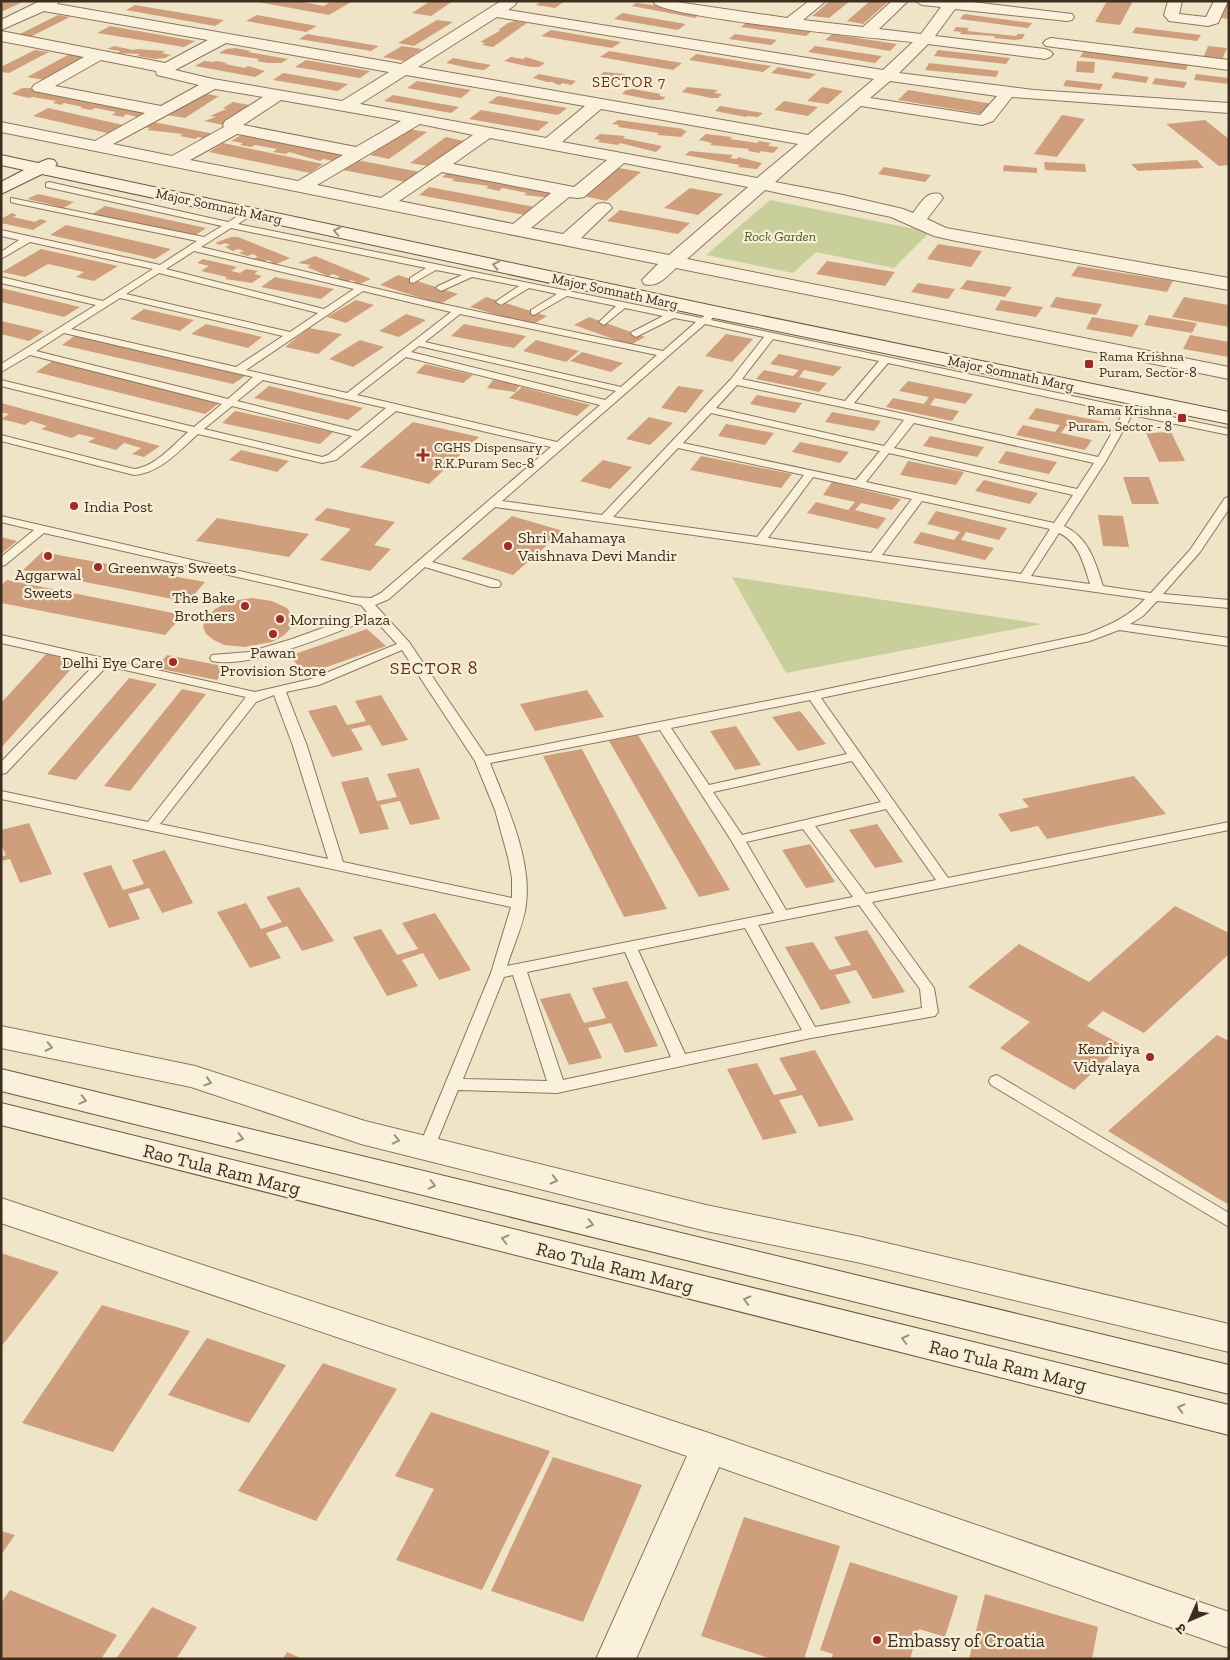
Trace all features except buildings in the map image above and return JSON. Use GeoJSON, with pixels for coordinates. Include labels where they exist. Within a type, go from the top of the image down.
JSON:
{"type":"FeatureCollection","features":[{"type":"Feature","properties":{"kind":"street"},"geometry":{"type":"LineString","coordinates":[[346,106],[510,1]]}},
{"type":"Feature","properties":{"kind":"street"},"geometry":{"type":"LineString","coordinates":[[662,1],[661,3],[666,5],[725,15],[925,39],[1229,64]]}},
{"type":"Feature","properties":{"kind":"street"},"geometry":{"type":"LineString","coordinates":[[792,22],[819,1]]}},
{"type":"Feature","properties":{"kind":"street"},"geometry":{"type":"LineString","coordinates":[[867,32],[901,1]]}},
{"type":"Feature","properties":{"kind":"street"},"geometry":{"type":"LineString","coordinates":[[922,1],[1067,17]]}},
{"type":"Feature","properties":{"kind":"street"},"geometry":{"type":"LineString","coordinates":[[858,101],[982,120],[987,118],[1033,74],[1076,1]]}},
{"type":"Feature","properties":{"kind":"street"},"geometry":{"type":"LineString","coordinates":[[1175,1],[1171,15],[1174,18],[1208,22],[1213,20],[1221,1]]}},
{"type":"Feature","properties":{"kind":"street"},"geometry":{"type":"LineString","coordinates":[[1,26],[47,4],[223,38],[811,141]]}},
{"type":"Feature","properties":{"kind":"street"},"geometry":{"type":"LineString","coordinates":[[651,280],[886,76],[925,39],[951,4]]}},
{"type":"Feature","properties":{"kind":"street"},"geometry":{"type":"LineString","coordinates":[[495,12],[886,76],[1015,93],[1076,99],[1229,108]]}},
{"type":"Feature","properties":{"kind":"street"},"geometry":{"type":"LineString","coordinates":[[691,43],[725,15]]}},
{"type":"Feature","properties":{"kind":"street"},"geometry":{"type":"LineString","coordinates":[[1,36],[167,68]]}},
{"type":"Feature","properties":{"kind":"street"},"geometry":{"type":"LineString","coordinates":[[223,38],[163,71],[166,74],[213,84],[417,119],[875,207],[916,221],[940,232],[956,236],[1229,284]]}},
{"type":"Feature","properties":{"kind":"street"},"geometry":{"type":"LineString","coordinates":[[1,50],[22,40]]}},
{"type":"Feature","properties":{"kind":"street"},"geometry":{"type":"LineString","coordinates":[[98,55],[40,88],[160,111]]}},
{"type":"Feature","properties":{"kind":"street"},"geometry":{"type":"LineString","coordinates":[[98,146],[213,84]]}},
{"type":"Feature","properties":{"kind":"street"},"geometry":{"type":"LineString","coordinates":[[234,128],[231,125],[235,121],[278,95]]}},
{"type":"Feature","properties":{"kind":"street"},"geometry":{"type":"LineString","coordinates":[[549,144],[596,104]]}},
{"type":"Feature","properties":{"kind":"street"},"geometry":{"type":"LineString","coordinates":[[301,187],[417,119]]}},
{"type":"Feature","properties":{"kind":"street"},"geometry":{"type":"LineString","coordinates":[[1,127],[1229,373]]}},
{"type":"Feature","properties":{"kind":"street"},"geometry":{"type":"LineString","coordinates":[[174,162],[234,128],[359,153]]}},
{"type":"Feature","properties":{"kind":"street"},"geometry":{"type":"LineString","coordinates":[[384,204],[486,132]]}},
{"type":"Feature","properties":{"kind":"street","name":"Major Somnath Marg"},"geometry":{"type":"LineString","coordinates":[[1,147],[50,171],[651,280],[691,289]]}},
{"type":"Feature","properties":{"kind":"street"},"geometry":{"type":"LineString","coordinates":[[440,166],[578,193],[620,158]]}},
{"type":"Feature","properties":{"kind":"street","name":"Major Somnath Marg"},"geometry":{"type":"LineString","coordinates":[[1,160],[250,212],[708,317],[1229,418]]}},
{"type":"Feature","properties":{"kind":"street"},"geometry":{"type":"LineString","coordinates":[[7,195],[50,171]]}},
{"type":"Feature","properties":{"kind":"street"},"geometry":{"type":"LineString","coordinates":[[517,230],[565,191],[561,190]]}},
{"type":"Feature","properties":{"kind":"street"},"geometry":{"type":"LineString","coordinates":[[916,221],[934,198]]}},
{"type":"Feature","properties":{"kind":"street"},"geometry":{"type":"LineString","coordinates":[[567,240],[603,208]]}},
{"type":"Feature","properties":{"kind":"street"},"geometry":{"type":"LineString","coordinates":[[1189,296],[1200,279]]}},
{"type":"Feature","properties":{"kind":"street","name":"Major Somnath Marg"},"geometry":{"type":"LineString","coordinates":[[815,314],[1229,402]]}},
{"type":"Feature","properties":{"kind":"street"},"geometry":{"type":"LineString","coordinates":[[1,1037],[195,1078],[361,1132],[706,1218],[860,1250],[1229,1338]]}},
{"type":"Feature","properties":{"kind":"street","name":"Rao Tula Ram Marg"},"geometry":{"type":"LineString","coordinates":[[1,1080],[1229,1380]]}},
{"type":"Feature","properties":{"kind":"street","name":"Rao Tula Ram Marg"},"geometry":{"type":"LineString","coordinates":[[1,1114],[1229,1420]]}},
{"type":"Feature","properties":{"kind":"street"},"geometry":{"type":"LineString","coordinates":[[344,1164],[361,1132]]}},
{"type":"Feature","properties":{"kind":"street"},"geometry":{"type":"LineString","coordinates":[[1,1210],[709,1448],[1229,1630]]}},
{"type":"Feature","properties":{"kind":"street"},"geometry":{"type":"LineString","coordinates":[[616,1659],[709,1448]]}},
{"type":"Feature","properties":{"kind":"lane"},"geometry":{"type":"LineString","coordinates":[[50,171],[68,189],[230,225],[672,315],[708,317],[770,336],[1229,432]]}},
{"type":"Feature","properties":{"kind":"lane"},"geometry":{"type":"LineString","coordinates":[[55,197],[68,189]]}},
{"type":"Feature","properties":{"kind":"lane"},"geometry":{"type":"LineString","coordinates":[[7,195],[205,240]]}},
{"type":"Feature","properties":{"kind":"lane"},"geometry":{"type":"LineString","coordinates":[[4,364],[28,352],[250,212]]}},
{"type":"Feature","properties":{"kind":"lane"},"geometry":{"type":"LineString","coordinates":[[1,233],[32,238],[160,269],[326,312]]}},
{"type":"Feature","properties":{"kind":"lane"},"geometry":{"type":"LineString","coordinates":[[1,256],[25,240],[32,238]]}},
{"type":"Feature","properties":{"kind":"lane"},"geometry":{"type":"LineString","coordinates":[[193,248],[458,310],[665,354]]}},
{"type":"Feature","properties":{"kind":"lane"},"geometry":{"type":"LineString","coordinates":[[412,280],[435,266]]}},
{"type":"Feature","properties":{"kind":"lane"},"geometry":{"type":"LineString","coordinates":[[441,288],[471,274]]}},
{"type":"Feature","properties":{"kind":"lane"},"geometry":{"type":"LineString","coordinates":[[1,280],[104,304]]}},
{"type":"Feature","properties":{"kind":"lane"},"geometry":{"type":"LineString","coordinates":[[501,302],[528,285]]}},
{"type":"Feature","properties":{"kind":"lane"},"geometry":{"type":"LineString","coordinates":[[239,370],[363,287]]}},
{"type":"Feature","properties":{"kind":"lane"},"geometry":{"type":"LineString","coordinates":[[534,312],[566,293]]}},
{"type":"Feature","properties":{"kind":"lane"},"geometry":{"type":"LineString","coordinates":[[118,295],[292,335]]}},
{"type":"Feature","properties":{"kind":"lane"},"geometry":{"type":"LineString","coordinates":[[604,322],[623,305]]}},
{"type":"Feature","properties":{"kind":"lane"},"geometry":{"type":"LineString","coordinates":[[349,396],[458,310]]}},
{"type":"Feature","properties":{"kind":"lane"},"geometry":{"type":"LineString","coordinates":[[636,334],[672,315]]}},
{"type":"Feature","properties":{"kind":"lane"},"geometry":{"type":"LineString","coordinates":[[216,658],[250,656],[296,642],[370,608],[708,317]]}},
{"type":"Feature","properties":{"kind":"lane"},"geometry":{"type":"LineString","coordinates":[[63,330],[558,445]]}},
{"type":"Feature","properties":{"kind":"lane"},"geometry":{"type":"LineString","coordinates":[[604,520],[735,381],[770,336]]}},
{"type":"Feature","properties":{"kind":"lane"},"geometry":{"type":"LineString","coordinates":[[417,343],[622,390]]}},
{"type":"Feature","properties":{"kind":"lane"},"geometry":{"type":"LineString","coordinates":[[28,352],[360,435]]}},
{"type":"Feature","properties":{"kind":"lane"},"geometry":{"type":"LineString","coordinates":[[403,353],[607,404]]}},
{"type":"Feature","properties":{"kind":"lane"},"geometry":{"type":"LineString","coordinates":[[847,405],[885,360]]}},
{"type":"Feature","properties":{"kind":"lane"},"geometry":{"type":"LineString","coordinates":[[1,438],[138,472],[149,470],[262,376]]}},
{"type":"Feature","properties":{"kind":"lane"},"geometry":{"type":"LineString","coordinates":[[735,381],[912,418],[1100,461]]}},
{"type":"Feature","properties":{"kind":"lane"},"geometry":{"type":"LineString","coordinates":[[1,383],[322,460],[337,455],[394,406]]}},
{"type":"Feature","properties":{"kind":"lane"},"geometry":{"type":"LineString","coordinates":[[708,409],[1080,493]]}},
{"type":"Feature","properties":{"kind":"lane"},"geometry":{"type":"LineString","coordinates":[[1024,578],[1080,493],[1129,411]]}},
{"type":"Feature","properties":{"kind":"lane"},"geometry":{"type":"LineString","coordinates":[[859,484],[912,418]]}},
{"type":"Feature","properties":{"kind":"lane"},"geometry":{"type":"LineString","coordinates":[[675,444],[1056,527],[1073,535],[1087,556],[1098,589]]}},
{"type":"Feature","properties":{"kind":"lane"},"geometry":{"type":"LineString","coordinates":[[760,541],[811,473]]}},
{"type":"Feature","properties":{"kind":"lane"},"geometry":{"type":"LineString","coordinates":[[874,557],[920,497]]}},
{"type":"Feature","properties":{"kind":"lane"},"geometry":{"type":"LineString","coordinates":[[482,760],[813,696],[1090,637],[1118,626],[1139,614],[1194,552],[1229,500]]}},
{"type":"Feature","properties":{"kind":"lane"},"geometry":{"type":"LineString","coordinates":[[494,503],[1156,597],[1229,604]]}},
{"type":"Feature","properties":{"kind":"lane"},"geometry":{"type":"LineString","coordinates":[[1,519],[353,601],[370,608],[405,646],[482,760],[502,810],[519,878],[519,904],[498,973],[427,1147]]}},
{"type":"Feature","properties":{"kind":"lane"},"geometry":{"type":"LineString","coordinates":[[1,563],[43,528]]}},
{"type":"Feature","properties":{"kind":"lane"},"geometry":{"type":"LineString","coordinates":[[424,563],[496,584]]}},
{"type":"Feature","properties":{"kind":"lane"},"geometry":{"type":"LineString","coordinates":[[1118,626],[1229,642]]}},
{"type":"Feature","properties":{"kind":"lane"},"geometry":{"type":"LineString","coordinates":[[1,639],[256,696]]}},
{"type":"Feature","properties":{"kind":"lane"},"geometry":{"type":"LineString","coordinates":[[151,826],[251,699],[256,696],[315,682],[405,646]]}},
{"type":"Feature","properties":{"kind":"lane"},"geometry":{"type":"LineString","coordinates":[[1,770],[104,662]]}},
{"type":"Feature","properties":{"kind":"lane"},"geometry":{"type":"LineString","coordinates":[[279,691],[300,746],[337,867]]}},
{"type":"Feature","properties":{"kind":"lane"},"geometry":{"type":"LineString","coordinates":[[813,696],[944,882]]}},
{"type":"Feature","properties":{"kind":"lane"},"geometry":{"type":"LineString","coordinates":[[663,725],[738,840],[782,915]]}},
{"type":"Feature","properties":{"kind":"lane"},"geometry":{"type":"LineString","coordinates":[[705,790],[855,756]]}},
{"type":"Feature","properties":{"kind":"lane"},"geometry":{"type":"LineString","coordinates":[[1,795],[519,904]]}},
{"type":"Feature","properties":{"kind":"lane"},"geometry":{"type":"LineString","coordinates":[[738,840],[889,804]]}},
{"type":"Feature","properties":{"kind":"lane"},"geometry":{"type":"LineString","coordinates":[[453,1084],[557,1087],[812,1033],[930,1012],[927,988],[807,824]]}},
{"type":"Feature","properties":{"kind":"lane"},"geometry":{"type":"LineString","coordinates":[[498,973],[1229,826]]}},
{"type":"Feature","properties":{"kind":"lane"},"geometry":{"type":"LineString","coordinates":[[749,922],[812,1033]]}},
{"type":"Feature","properties":{"kind":"lane"},"geometry":{"type":"LineString","coordinates":[[630,946],[680,1060]]}},
{"type":"Feature","properties":{"kind":"lane"},"geometry":{"type":"LineString","coordinates":[[519,969],[557,1087]]}},
{"type":"Feature","properties":{"kind":"lane"},"geometry":{"type":"LineString","coordinates":[[997,1081],[1229,1221]]}},
{"type":"Feature","properties":{"kind":"green space","name":"Rock Garden"},"geometry":{"type":"Polygon","coordinates":[[[770,200],[930,232],[894,268],[816,252],[793,273],[706,255],[770,200]]]}},
{"type":"Feature","properties":{"kind":"green space"},"geometry":{"type":"Polygon","coordinates":[[[732,577],[1042,624],[786,673],[732,577]]]}},
{"type":"Feature","properties":{"kind":"place","name":"Rama Krishna Puram, Sector-8"},"geometry":{"type":"Point","coordinates":[1089,364]}},
{"type":"Feature","properties":{"kind":"place","name":"Rama Krishna Puram, Sector - 8"},"geometry":{"type":"Point","coordinates":[1182,418]}},
{"type":"Feature","properties":{"kind":"place","name":"CGHS Dispensary R.K.Puram Sec-8"},"geometry":{"type":"Point","coordinates":[423,455]}},
{"type":"Feature","properties":{"kind":"place","name":"India Post"},"geometry":{"type":"Point","coordinates":[74,506]}},
{"type":"Feature","properties":{"kind":"place","name":"Shri Mahamaya Vaishnava Devi Mandir"},"geometry":{"type":"Point","coordinates":[508,546]}},
{"type":"Feature","properties":{"kind":"place","name":"Aggarwal Sweets"},"geometry":{"type":"Point","coordinates":[48,556]}},
{"type":"Feature","properties":{"kind":"place","name":"Greenways Sweets"},"geometry":{"type":"Point","coordinates":[98,567]}},
{"type":"Feature","properties":{"kind":"place","name":"The Bake Brothers"},"geometry":{"type":"Point","coordinates":[245,606]}},
{"type":"Feature","properties":{"kind":"place","name":"Morning Plaza"},"geometry":{"type":"Point","coordinates":[280,619]}},
{"type":"Feature","properties":{"kind":"place","name":"Pawan Provision Store"},"geometry":{"type":"Point","coordinates":[273,634]}},
{"type":"Feature","properties":{"kind":"place","name":"Delhi Eye Care"},"geometry":{"type":"Point","coordinates":[173,662]}},
{"type":"Feature","properties":{"kind":"place","name":"Kendriya Vidyalaya"},"geometry":{"type":"Point","coordinates":[1150,1057]}},
{"type":"Feature","properties":{"kind":"place","name":"Embassy of Croatia"},"geometry":{"type":"Point","coordinates":[877,1640]}},
{"type":"Feature","properties":{"kind":"district","name":"SECTOR 7"},"geometry":{"type":"Point","coordinates":[629,82]}},
{"type":"Feature","properties":{"kind":"district","name":"SECTOR 8"},"geometry":{"type":"Point","coordinates":[434,668]}}]}
